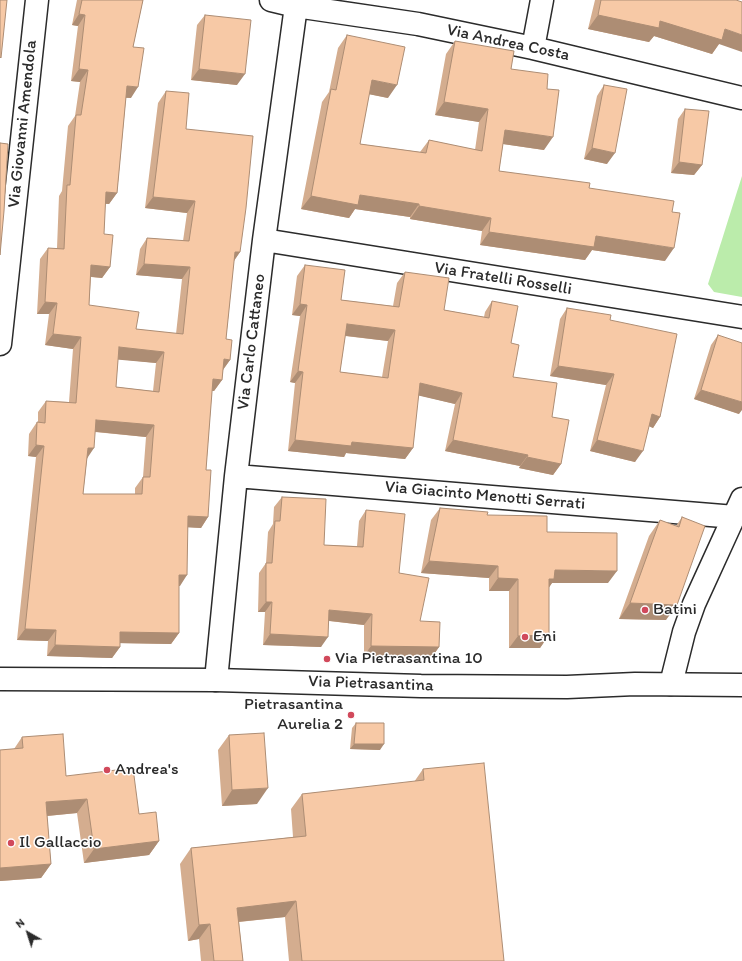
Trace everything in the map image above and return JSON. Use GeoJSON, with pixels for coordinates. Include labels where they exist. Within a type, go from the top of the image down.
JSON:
{"type":"FeatureCollection","features":[{"type":"Feature","properties":{"kind":"street","name":"Via Giovanni Amendola"},"geometry":{"type":"LineString","coordinates":[[0,344],[37,0]]}},
{"type":"Feature","properties":{"kind":"street","name":"Via Andrea Costa"},"geometry":{"type":"LineString","coordinates":[[271,0],[296,6],[418,24],[533,48],[742,98]]}},
{"type":"Feature","properties":{"kind":"street"},"geometry":{"type":"LineString","coordinates":[[533,48],[542,0]]}},
{"type":"Feature","properties":{"kind":"street","name":"Via Carlo Cattaneo"},"geometry":{"type":"LineString","coordinates":[[216,680],[236,476],[264,240],[296,6]]}},
{"type":"Feature","properties":{"kind":"street","name":"Via Fratelli Rosselli"},"geometry":{"type":"LineString","coordinates":[[264,240],[742,317]]}},
{"type":"Feature","properties":{"kind":"street","name":"Via Giacinto Menotti Serrati"},"geometry":{"type":"LineString","coordinates":[[236,476],[738,508]]}},
{"type":"Feature","properties":{"kind":"street"},"geometry":{"type":"LineString","coordinates":[[671,684],[684,632],[694,604],[738,508]]}},
{"type":"Feature","properties":{"kind":"street","name":"Via Pietrasantina"},"geometry":{"type":"LineString","coordinates":[[0,679],[216,680],[429,686],[567,687],[671,684],[742,685]]}},
{"type":"Feature","properties":{"kind":"green space"},"geometry":{"type":"Polygon","coordinates":[[[742,176],[742,297],[714,292],[708,284],[742,176]]]}},
{"type":"Feature","properties":{"kind":"building"},"geometry":{"type":"Polygon","coordinates":[[[0,0],[7,0],[1,58],[0,57],[0,0]]]}},
{"type":"Feature","properties":{"kind":"building"},"geometry":{"type":"Polygon","coordinates":[[[82,0],[143,0],[133,47],[144,48],[138,87],[127,86],[117,193],[106,192],[104,234],[113,235],[110,267],[91,265],[89,305],[139,312],[136,329],[183,334],[190,267],[144,264],[147,238],[189,241],[195,201],[153,197],[166,91],[189,93],[186,129],[253,136],[246,208],[240,252],[235,252],[226,339],[232,340],[230,360],[224,359],[222,380],[213,379],[206,470],[211,470],[208,517],[188,516],[187,575],[179,575],[179,633],[120,632],[120,647],[55,645],[56,630],[25,629],[44,446],[36,445],[37,422],[45,423],[46,401],[76,403],[81,337],[53,334],[57,303],[45,302],[48,248],[64,249],[67,185],[70,185],[76,115],[81,115],[88,70],[79,69],[85,15],[79,14],[82,0]],[[119,347],[116,387],[159,392],[164,352],[119,347]],[[96,420],[94,448],[88,448],[83,494],[142,494],[143,477],[150,477],[154,425],[96,420]]]}},
{"type":"Feature","properties":{"kind":"building"},"geometry":{"type":"Polygon","coordinates":[[[601,0],[736,0],[742,2],[742,35],[725,29],[722,40],[660,21],[659,28],[598,15],[601,0]]]}},
{"type":"Feature","properties":{"kind":"building"},"geometry":{"type":"Polygon","coordinates":[[[205,15],[251,20],[245,74],[199,69],[205,15]]]}},
{"type":"Feature","properties":{"kind":"building"},"geometry":{"type":"Polygon","coordinates":[[[347,35],[405,47],[397,85],[372,80],[360,144],[426,153],[429,140],[482,151],[488,109],[444,102],[455,41],[514,51],[511,69],[548,74],[547,89],[559,90],[553,137],[505,130],[499,171],[590,183],[589,188],[674,201],[672,212],[680,213],[674,248],[596,236],[594,247],[489,232],[491,218],[419,206],[419,204],[360,195],[358,205],[311,196],[331,89],[336,90],[347,35]]]}},
{"type":"Feature","properties":{"kind":"building"},"geometry":{"type":"Polygon","coordinates":[[[604,85],[627,89],[615,153],[592,148],[604,85]]]}},
{"type":"Feature","properties":{"kind":"building"},"geometry":{"type":"Polygon","coordinates":[[[685,109],[709,111],[702,165],[679,162],[685,109]]]}},
{"type":"Feature","properties":{"kind":"building"},"geometry":{"type":"Polygon","coordinates":[[[0,143],[8,144],[0,255],[0,143]]]}},
{"type":"Feature","properties":{"kind":"building"},"geometry":{"type":"Polygon","coordinates":[[[305,265],[345,270],[341,300],[399,307],[405,272],[449,278],[444,310],[489,318],[492,301],[518,306],[511,343],[519,345],[513,377],[557,383],[552,417],[569,420],[561,464],[527,457],[528,455],[453,440],[462,393],[420,383],[413,448],[352,442],[351,446],[295,440],[303,372],[298,371],[307,305],[300,304],[305,265]],[[347,324],[340,372],[388,378],[395,330],[347,324]]]}},
{"type":"Feature","properties":{"kind":"building"},"geometry":{"type":"Polygon","coordinates":[[[567,308],[611,315],[610,320],[677,334],[660,417],[652,414],[643,451],[597,440],[614,374],[558,366],[567,308]]]}},
{"type":"Feature","properties":{"kind":"building"},"geometry":{"type":"Polygon","coordinates":[[[718,335],[742,343],[742,402],[701,390],[718,335]]]}},
{"type":"Feature","properties":{"kind":"building"},"geometry":{"type":"Polygon","coordinates":[[[282,497],[326,499],[324,545],[363,547],[366,510],[405,514],[399,573],[429,578],[420,621],[440,622],[439,647],[371,646],[372,614],[329,610],[328,637],[270,634],[272,602],[266,602],[266,563],[272,563],[275,521],[280,521],[282,497]]]}},
{"type":"Feature","properties":{"kind":"building"},"geometry":{"type":"Polygon","coordinates":[[[440,508],[488,512],[487,515],[547,516],[547,532],[617,533],[617,571],[555,570],[554,579],[549,579],[549,635],[518,636],[518,579],[498,578],[498,566],[429,561],[440,508]]]}},
{"type":"Feature","properties":{"kind":"building"},"geometry":{"type":"Polygon","coordinates":[[[682,517],[705,526],[677,605],[630,603],[660,520],[679,527],[682,517]]]}},
{"type":"Feature","properties":{"kind":"building"},"geometry":{"type":"Polygon","coordinates":[[[356,723],[384,723],[384,744],[354,744],[356,723]]]}},
{"type":"Feature","properties":{"kind":"building"},"geometry":{"type":"Polygon","coordinates":[[[264,733],[268,788],[232,790],[229,735],[264,733]]]}},
{"type":"Feature","properties":{"kind":"building"},"geometry":{"type":"Polygon","coordinates":[[[63,734],[66,776],[133,768],[139,814],[156,812],[159,841],[94,849],[87,799],[46,802],[51,864],[0,868],[0,750],[23,748],[22,737],[63,734]]]}},
{"type":"Feature","properties":{"kind":"building"},"geometry":{"type":"Polygon","coordinates":[[[484,763],[504,961],[302,961],[296,901],[237,908],[243,961],[214,961],[210,924],[199,925],[191,848],[306,836],[302,794],[424,780],[423,769],[484,763]]]}},
{"type":"Feature","properties":{"kind":"place","name":"Batini"},"geometry":{"type":"Point","coordinates":[645,610]}},
{"type":"Feature","properties":{"kind":"place","name":"Eni"},"geometry":{"type":"Point","coordinates":[525,637]}},
{"type":"Feature","properties":{"kind":"place","name":"Via Pietrasantina 10"},"geometry":{"type":"Point","coordinates":[327,659]}},
{"type":"Feature","properties":{"kind":"place","name":"Pietrasantina Aurelia 2"},"geometry":{"type":"Point","coordinates":[351,715]}},
{"type":"Feature","properties":{"kind":"place","name":"Andrea's"},"geometry":{"type":"Point","coordinates":[107,770]}},
{"type":"Feature","properties":{"kind":"place","name":"Il Gallaccio"},"geometry":{"type":"Point","coordinates":[11,843]}}]}
